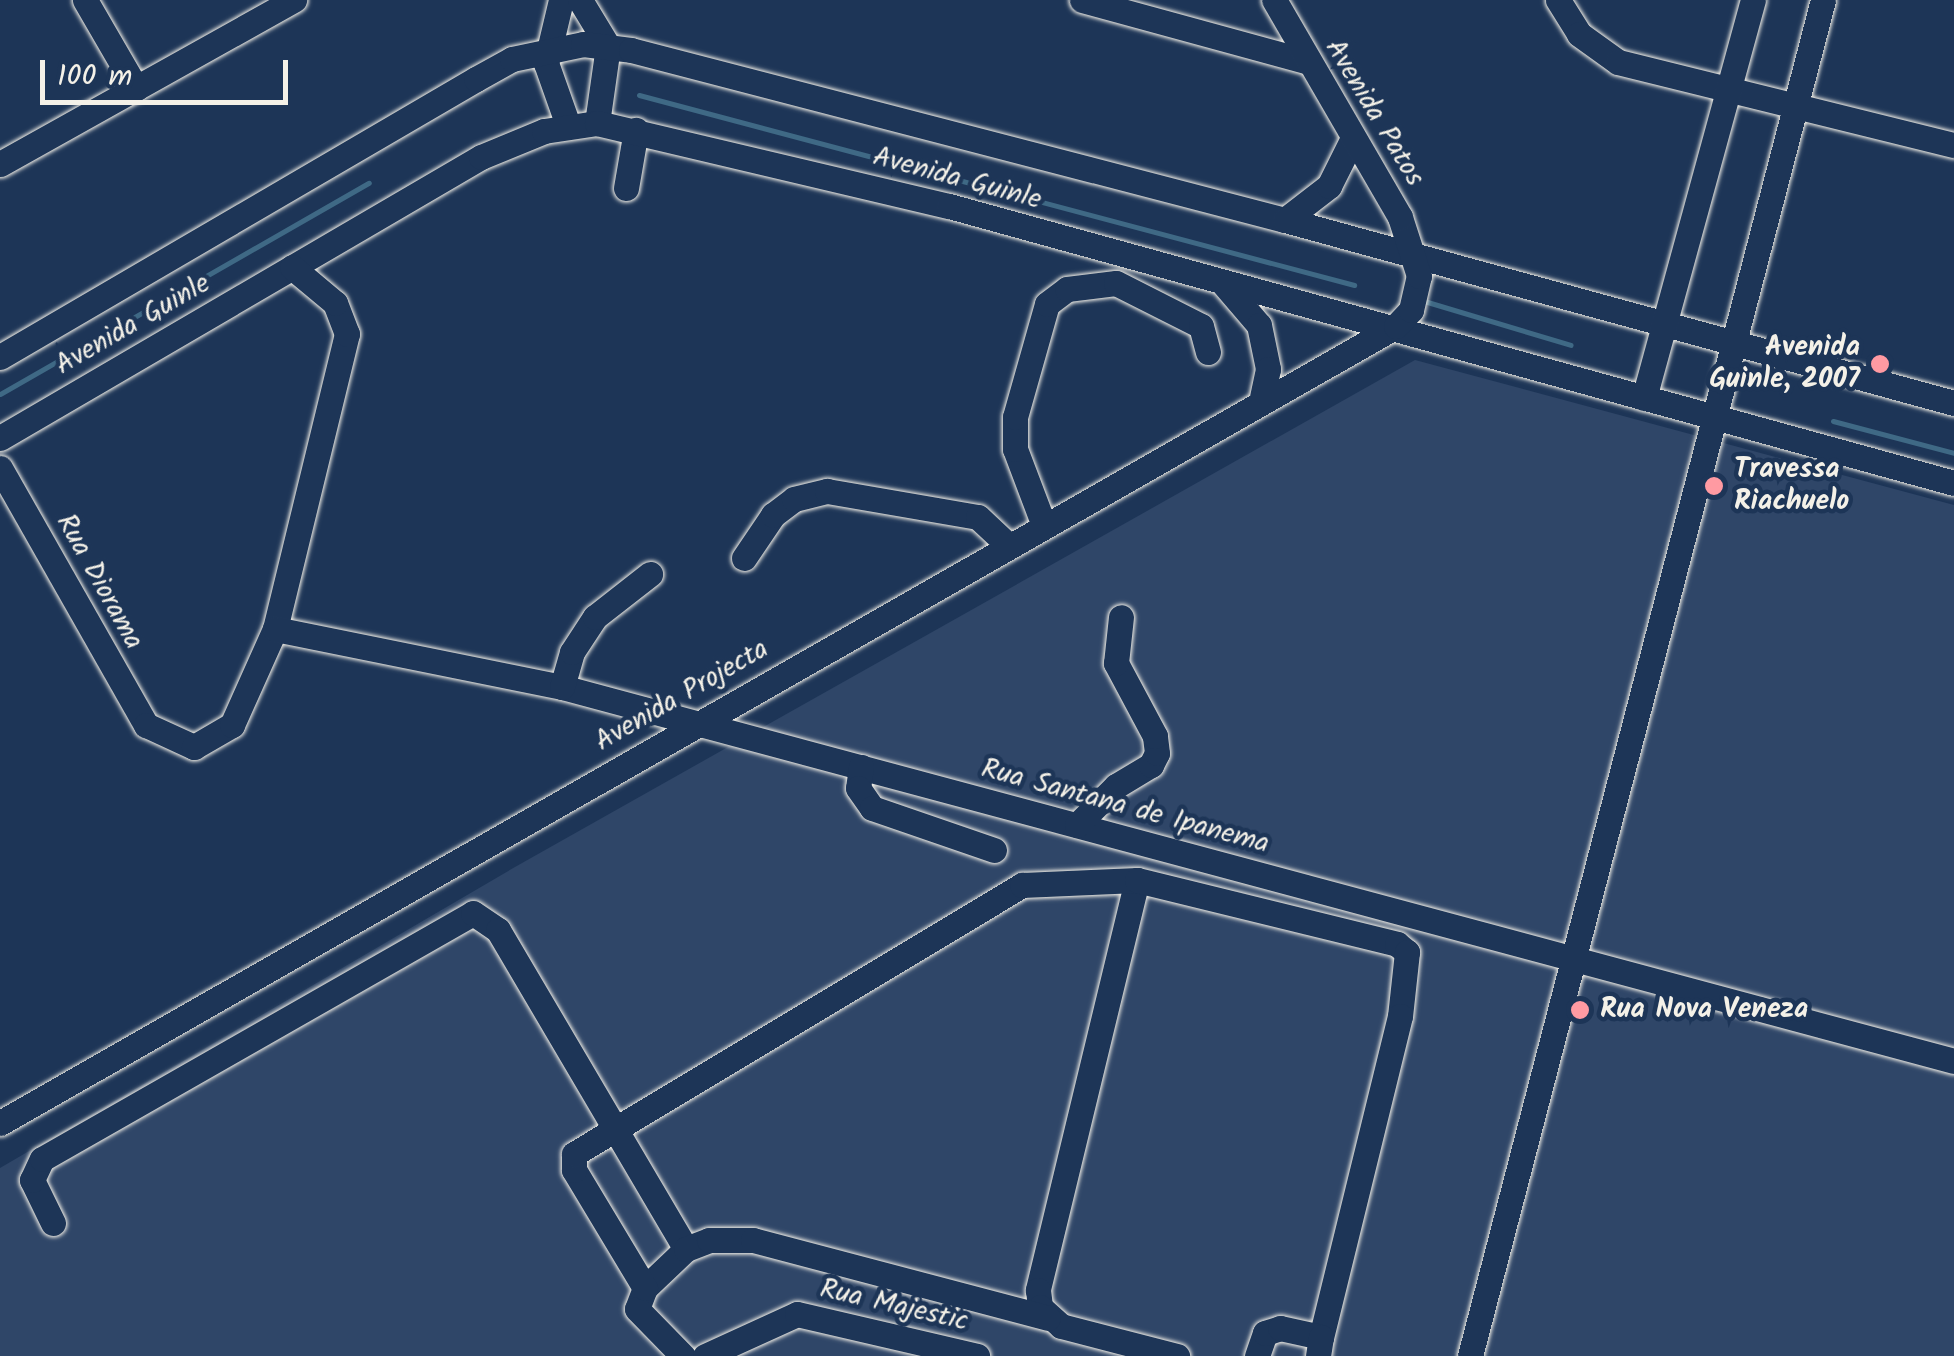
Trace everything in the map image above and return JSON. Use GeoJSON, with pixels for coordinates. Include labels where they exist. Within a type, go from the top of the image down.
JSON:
{"type":"FeatureCollection","features":[{"type":"Feature","properties":{"kind":"street"},"geometry":{"type":"LineString","coordinates":[[85,0],[136,88]]}},
{"type":"Feature","properties":{"kind":"street"},"geometry":{"type":"LineString","coordinates":[[0,164],[136,88],[259,9],[294,0]]}},
{"type":"Feature","properties":{"kind":"street"},"geometry":{"type":"LineString","coordinates":[[561,0],[548,48],[548,75],[568,124]]}},
{"type":"Feature","properties":{"kind":"street"},"geometry":{"type":"LineString","coordinates":[[1082,0],[1308,62]]}},
{"type":"Feature","properties":{"kind":"street","name":"Avenida Patos"},"geometry":{"type":"LineString","coordinates":[[1274,0],[1400,216],[1414,260]]}},
{"type":"Feature","properties":{"kind":"street"},"geometry":{"type":"LineString","coordinates":[[1558,0],[1579,34],[1618,62],[1729,86],[1954,145]]}},
{"type":"Feature","properties":{"kind":"street"},"geometry":{"type":"LineString","coordinates":[[1644,398],[1753,0]]}},
{"type":"Feature","properties":{"kind":"street"},"geometry":{"type":"LineString","coordinates":[[1470,1356],[1823,0]]}},
{"type":"Feature","properties":{"kind":"street"},"geometry":{"type":"LineString","coordinates":[[591,3],[608,46],[597,123]]}},
{"type":"Feature","properties":{"kind":"street","name":"Avenida Guinle"},"geometry":{"type":"LineString","coordinates":[[0,357],[476,79],[548,48],[608,46],[1285,220],[1414,260],[1735,340],[1954,403]]}},
{"type":"Feature","properties":{"kind":"street","name":"Avenida Guinle"},"geometry":{"type":"LineString","coordinates":[[0,441],[481,156],[568,124],[597,123],[949,206],[1954,482]]}},
{"type":"Feature","properties":{"kind":"street"},"geometry":{"type":"LineString","coordinates":[[626,188],[636,130]]}},
{"type":"Feature","properties":{"kind":"street"},"geometry":{"type":"LineString","coordinates":[[1285,220],[1329,186],[1353,138]]}},
{"type":"Feature","properties":{"kind":"street"},"geometry":{"type":"LineString","coordinates":[[1396,326],[1403,272],[1414,260]]}},
{"type":"Feature","properties":{"kind":"street"},"geometry":{"type":"LineString","coordinates":[[275,629],[347,334],[334,303],[292,267]]}},
{"type":"Feature","properties":{"kind":"street"},"geometry":{"type":"LineString","coordinates":[[1042,523],[1015,449],[1015,417],[1047,304],[1066,289],[1116,283],[1201,326],[1208,352]]}},
{"type":"Feature","properties":{"kind":"street"},"geometry":{"type":"LineString","coordinates":[[1223,283],[1260,325],[1268,369],[1262,397]]}},
{"type":"Feature","properties":{"kind":"street","name":"Avenida Projecta"},"geometry":{"type":"LineString","coordinates":[[0,1123],[1262,397],[1396,326]]}},
{"type":"Feature","properties":{"kind":"street","name":"Rua Diorama"},"geometry":{"type":"LineString","coordinates":[[0,468],[146,725],[194,747],[232,725],[275,629]]}},
{"type":"Feature","properties":{"kind":"street"},"geometry":{"type":"LineString","coordinates":[[744,558],[773,515],[794,499],[828,491],[978,518],[1007,544]]}},
{"type":"Feature","properties":{"kind":"street"},"geometry":{"type":"LineString","coordinates":[[562,687],[572,652],[595,617],[650,574]]}},
{"type":"Feature","properties":{"kind":"street"},"geometry":{"type":"LineString","coordinates":[[1077,825],[1116,786],[1151,765],[1157,752],[1155,736],[1116,663],[1121,617]]}},
{"type":"Feature","properties":{"kind":"street","name":"Rua Santana de Ipanema"},"geometry":{"type":"LineString","coordinates":[[275,629],[562,687],[1954,1061]]}},
{"type":"Feature","properties":{"kind":"street"},"geometry":{"type":"LineString","coordinates":[[861,767],[858,788],[872,808],[994,850]]}},
{"type":"Feature","properties":{"kind":"street"},"geometry":{"type":"LineString","coordinates":[[1048,1318],[1038,1290],[1136,880]]}},
{"type":"Feature","properties":{"kind":"street"},"geometry":{"type":"LineString","coordinates":[[683,1356],[641,1318],[645,1288],[571,1161],[611,1126],[1022,886],[1136,880],[1397,944],[1407,952],[1400,1016],[1320,1347],[1270,1329],[1257,1356]]}},
{"type":"Feature","properties":{"kind":"street"},"geometry":{"type":"LineString","coordinates":[[53,1223],[32,1180],[42,1159],[473,913],[498,930],[686,1249]]}},
{"type":"Feature","properties":{"kind":"street"},"geometry":{"type":"LineString","coordinates":[[645,1288],[686,1249],[710,1240],[753,1240],[1177,1356]]}},
{"type":"Feature","properties":{"kind":"street","name":"Rua Majestic"},"geometry":{"type":"LineString","coordinates":[[705,1356],[797,1314],[977,1356]]}},
{"type":"Feature","properties":{"kind":"shaded area"},"geometry":{"type":"Polygon","coordinates":[[[1415,360],[1954,505],[1954,1356],[0,1356],[0,1168],[515,867],[1415,360]]]}},
{"type":"Feature","properties":{"kind":"waterway"},"geometry":{"type":"LineString","coordinates":[[639,95],[1354,285]]}},
{"type":"Feature","properties":{"kind":"waterway"},"geometry":{"type":"LineString","coordinates":[[0,394],[369,183]]}},
{"type":"Feature","properties":{"kind":"waterway"},"geometry":{"type":"LineString","coordinates":[[1424,301],[1571,345]]}},
{"type":"Feature","properties":{"kind":"waterway"},"geometry":{"type":"LineString","coordinates":[[1833,421],[1954,453]]}},
{"type":"Feature","properties":{"kind":"place","name":"Avenida Guinle, 2007"},"geometry":{"type":"Point","coordinates":[1880,364]}},
{"type":"Feature","properties":{"kind":"place","name":"Travessa Riachuelo"},"geometry":{"type":"Point","coordinates":[1714,486]}},
{"type":"Feature","properties":{"kind":"place","name":"Rua Nova Veneza"},"geometry":{"type":"Point","coordinates":[1580,1010]}}]}
